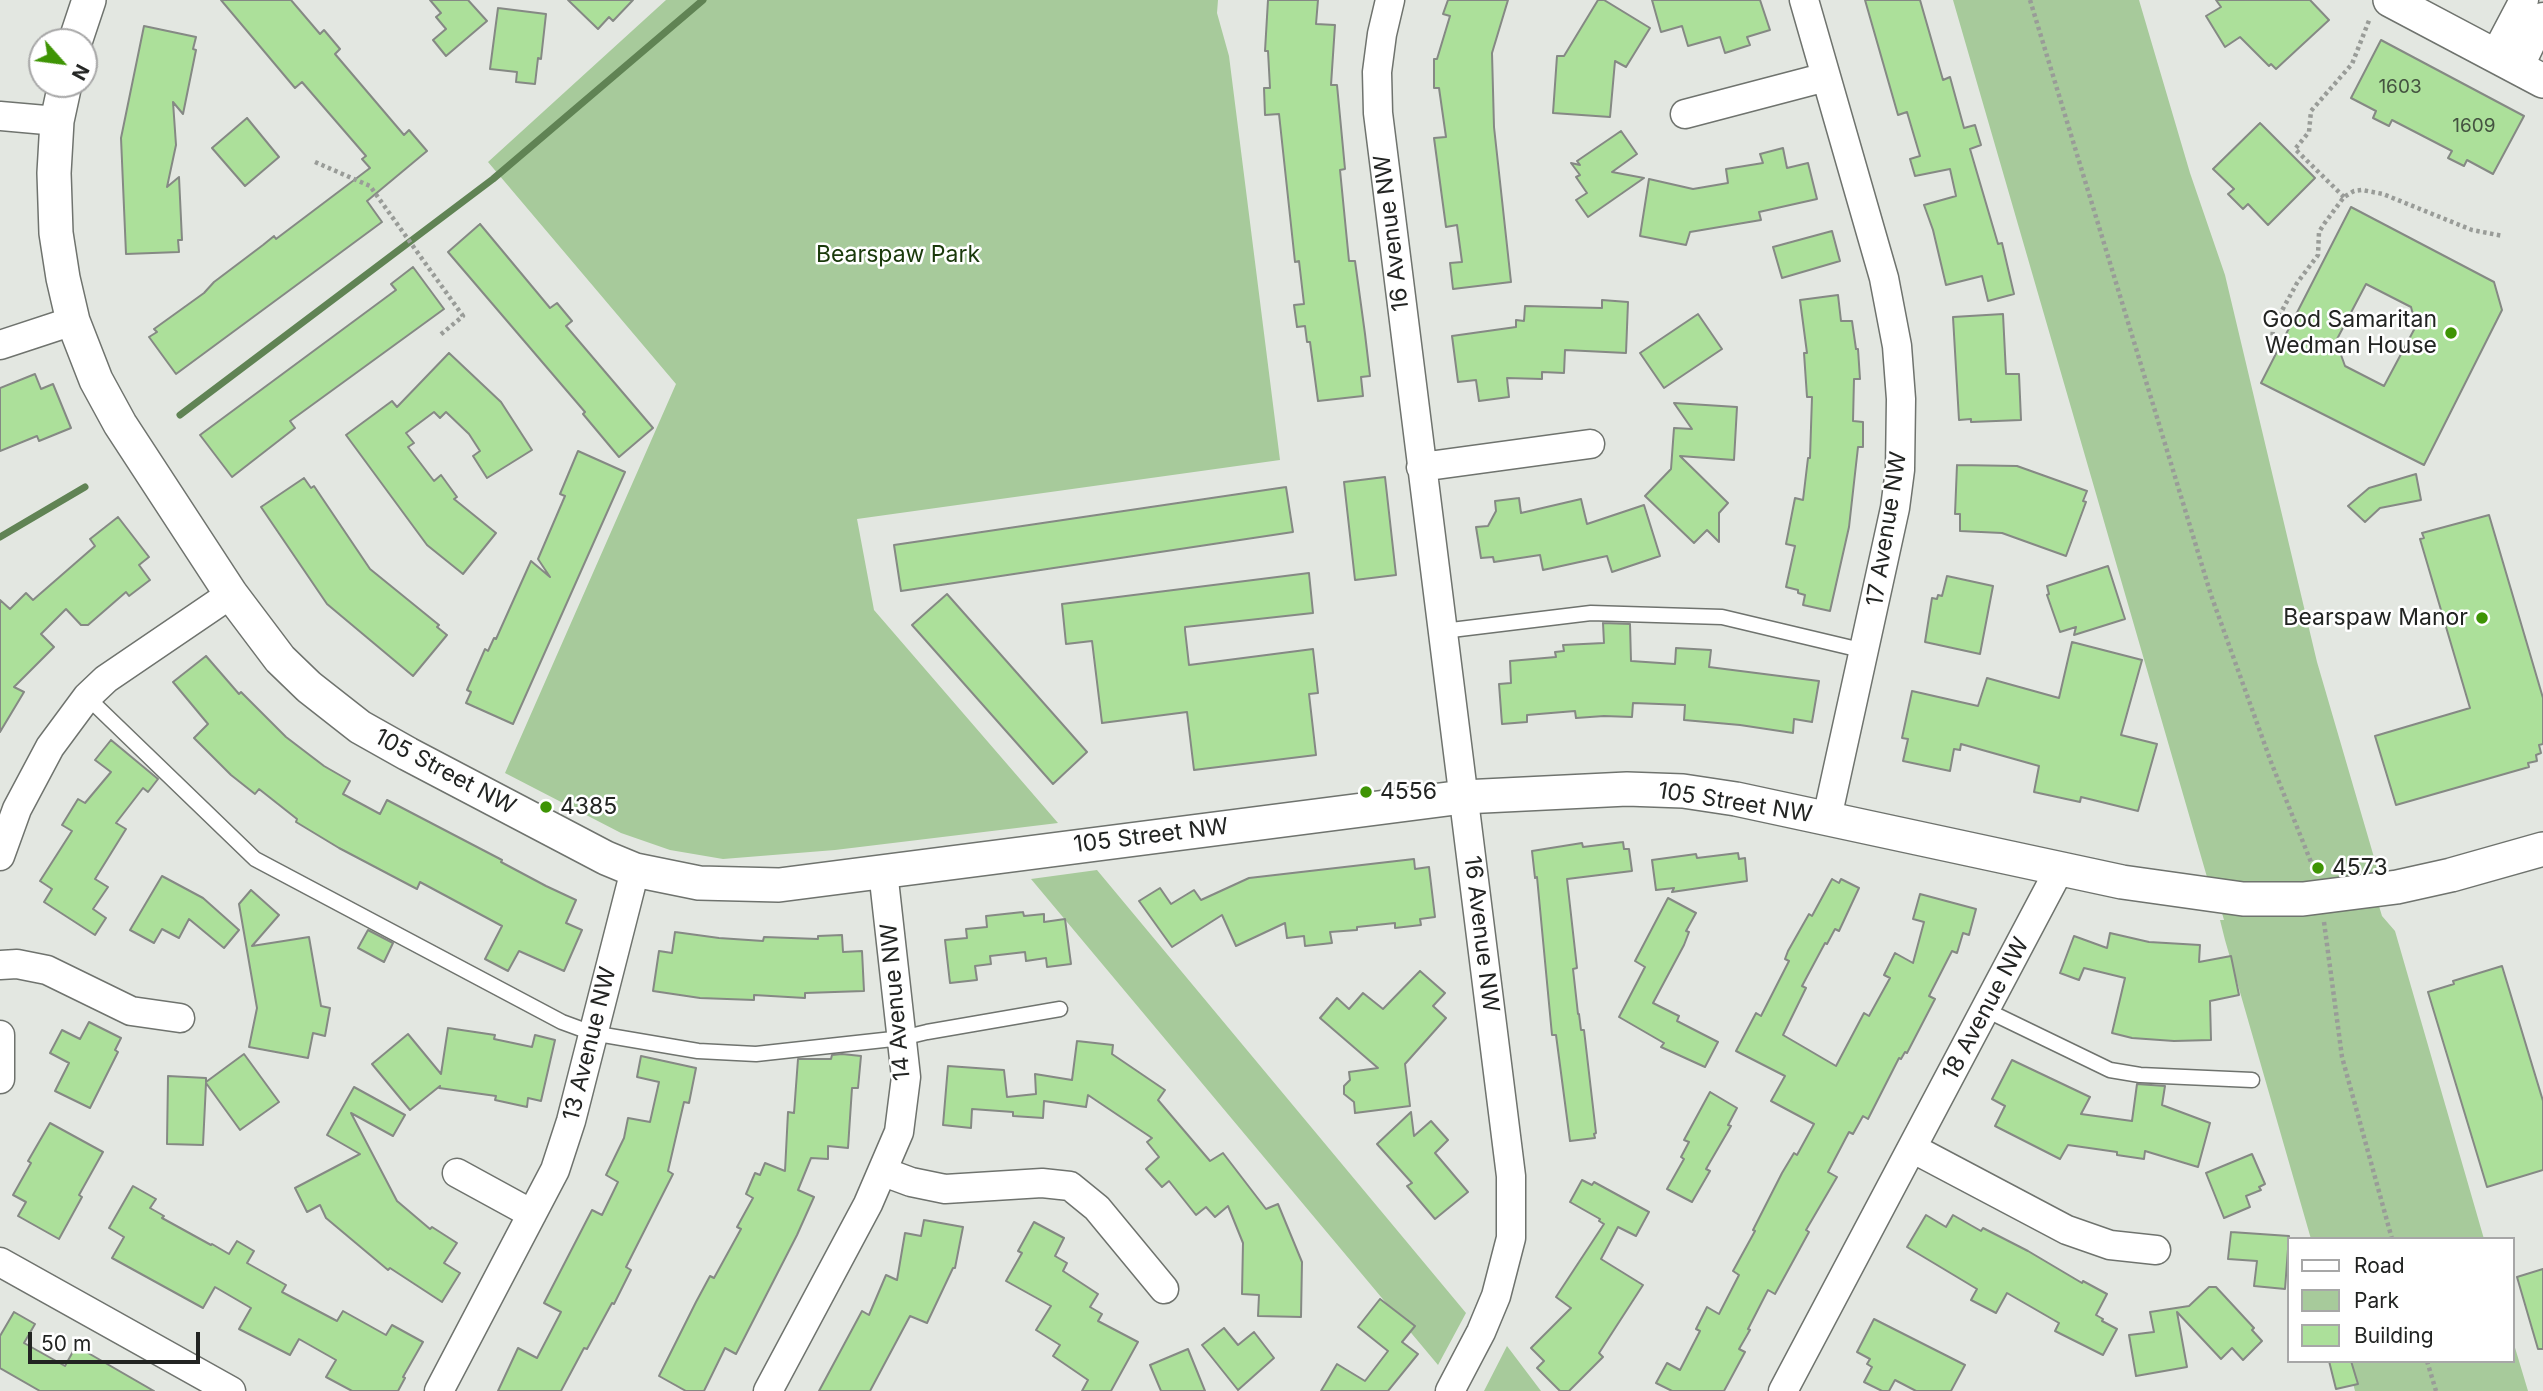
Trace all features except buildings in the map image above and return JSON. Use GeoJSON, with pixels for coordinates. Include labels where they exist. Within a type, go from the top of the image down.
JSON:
{"type":"FeatureCollection","features":[{"type":"Feature","properties":{"kind":"street"},"geometry":{"type":"LineString","coordinates":[[80,28],[89,0]]}},
{"type":"Feature","properties":{"kind":"street","name":"16 Avenue NW"},"geometry":{"type":"LineString","coordinates":[[1390,0],[1377,72],[1378,113],[1513,1208],[1511,1238],[1496,1296],[1481,1332],[1450,1391]]}},
{"type":"Feature","properties":{"kind":"street","name":"17 Avenue NW"},"geometry":{"type":"LineString","coordinates":[[1804,0],[1884,278],[1897,346],[1901,399],[1900,470],[1888,549],[1828,818]]}},
{"type":"Feature","properties":{"kind":"street"},"geometry":{"type":"LineString","coordinates":[[2519,68],[2524,0]]}},
{"type":"Feature","properties":{"kind":"street"},"geometry":{"type":"LineString","coordinates":[[2381,6],[2519,68]]}},
{"type":"Feature","properties":{"kind":"street"},"geometry":{"type":"LineString","coordinates":[[2519,68],[2543,17]]}},
{"type":"Feature","properties":{"kind":"street"},"geometry":{"type":"LineString","coordinates":[[1685,114],[1826,76]]}},
{"type":"Feature","properties":{"kind":"street","name":"105 Street NW"},"geometry":{"type":"LineString","coordinates":[[62,98],[57,121],[54,173],[56,233],[73,321],[96,380],[120,424],[231,594],[281,659],[309,687],[360,727],[501,803],[635,870],[699,883],[779,885],[1463,797],[1569,790],[1684,791],[1828,818],[2059,870],[2172,891],[2243,899],[2321,897],[2411,884],[2543,849]]}},
{"type":"Feature","properties":{"kind":"street"},"geometry":{"type":"LineString","coordinates":[[0,116],[57,121]]}},
{"type":"Feature","properties":{"kind":"street"},"geometry":{"type":"LineString","coordinates":[[0,345],[73,321]]}},
{"type":"Feature","properties":{"kind":"street"},"geometry":{"type":"LineString","coordinates":[[1421,467],[1590,444]]}},
{"type":"Feature","properties":{"kind":"street"},"geometry":{"type":"LineString","coordinates":[[0,856],[17,808],[50,747],[87,698],[106,680],[231,594]]}},
{"type":"Feature","properties":{"kind":"street","name":"13 Avenue NW"},"geometry":{"type":"LineString","coordinates":[[439,1391],[533,1213],[561,1152],[635,870]]}},
{"type":"Feature","properties":{"kind":"street","name":"18 Avenue NW"},"geometry":{"type":"LineString","coordinates":[[1783,1391],[2059,870]]}},
{"type":"Feature","properties":{"kind":"street","name":"14 Avenue NW"},"geometry":{"type":"LineString","coordinates":[[768,1391],[884,1172],[899,1132],[906,1077],[883,871]]}},
{"type":"Feature","properties":{"kind":"street"},"geometry":{"type":"LineString","coordinates":[[0,965],[17,964],[47,970],[131,1011],[180,1018]]}},
{"type":"Feature","properties":{"kind":"street"},"geometry":{"type":"LineString","coordinates":[[0,1035],[0,1079]]}},
{"type":"Feature","properties":{"kind":"street"},"geometry":{"type":"LineString","coordinates":[[1912,1149],[2067,1230],[2110,1245],[2156,1250]]}},
{"type":"Feature","properties":{"kind":"street"},"geometry":{"type":"LineString","coordinates":[[884,1172],[911,1182],[945,1189],[1042,1183],[1070,1186],[1097,1208],[1164,1289]]}},
{"type":"Feature","properties":{"kind":"street"},"geometry":{"type":"LineString","coordinates":[[457,1173],[533,1213]]}},
{"type":"Feature","properties":{"kind":"street"},"geometry":{"type":"LineString","coordinates":[[0,1262],[231,1391]]}},
{"type":"Feature","properties":{"kind":"lane"},"geometry":{"type":"LineString","coordinates":[[1443,631],[1591,613],[1722,617],[1865,652]]}},
{"type":"Feature","properties":{"kind":"lane"},"geometry":{"type":"LineString","coordinates":[[87,698],[255,859],[562,1022],[592,1033],[729,1054],[756,1054],[902,1038],[1060,1009]]}},
{"type":"Feature","properties":{"kind":"lane"},"geometry":{"type":"LineString","coordinates":[[1986,1010],[2110,1070],[2140,1075],[2252,1080]]}},
{"type":"Feature","properties":{"kind":"path"},"geometry":{"type":"LineString","coordinates":[[2030,0],[2211,595],[2271,762],[2313,861],[2321,897],[2342,1057],[2391,1237]]}},
{"type":"Feature","properties":{"kind":"path"},"geometry":{"type":"LineString","coordinates":[[2344,197],[2295,149],[2309,132],[2311,111],[2351,64],[2381,6]]}},
{"type":"Feature","properties":{"kind":"path"},"geometry":{"type":"LineString","coordinates":[[315,162],[370,186],[416,250],[463,316],[439,336]]}},
{"type":"Feature","properties":{"kind":"path"},"geometry":{"type":"LineString","coordinates":[[2281,352],[2272,345],[2273,327],[2297,283],[2318,255],[2319,232],[2344,197],[2362,190],[2383,194],[2472,230],[2503,236]]}},
{"type":"Feature","properties":{"kind":"path"},"geometry":{"type":"LineString","coordinates":[[2428,1363],[2436,1391]]}},
{"type":"Feature","properties":{"kind":"green space","name":"Bearspaw Park"},"geometry":{"type":"Polygon","coordinates":[[[666,0],[1218,0],[1217,13],[1229,56],[1280,460],[857,519],[874,610],[1058,823],[835,850],[723,859],[670,850],[621,833],[505,773],[676,384],[488,162],[666,0]]]}},
{"type":"Feature","properties":{"kind":"green space"},"geometry":{"type":"Polygon","coordinates":[[[1953,0],[2139,0],[2190,173],[2225,275],[2317,662],[2378,871],[2369,873],[2382,916],[2395,931],[2483,1237],[2310,1237],[2225,940],[2220,920],[2224,920],[2212,878],[2207,877],[1953,0]]]}},
{"type":"Feature","properties":{"kind":"green space"},"geometry":{"type":"Polygon","coordinates":[[[1097,870],[1466,1313],[1438,1365],[1031,879],[1097,870]]]}},
{"type":"Feature","properties":{"kind":"green space"},"geometry":{"type":"Polygon","coordinates":[[[1507,1346],[1541,1391],[1484,1391],[1507,1346]]]}},
{"type":"Feature","properties":{"kind":"green space"},"geometry":{"type":"Polygon","coordinates":[[[2515,1348],[2528,1391],[2355,1391],[2348,1363],[2515,1363],[2515,1348]]]}},
{"type":"Feature","properties":{"kind":"waterway"},"geometry":{"type":"LineString","coordinates":[[180,415],[493,179],[703,0]]}},
{"type":"Feature","properties":{"kind":"waterway"},"geometry":{"type":"LineString","coordinates":[[0,537],[85,487]]}},
{"type":"Feature","properties":{"kind":"place","name":"Good Samaritan Wedman House"},"geometry":{"type":"Point","coordinates":[2451,333]}},
{"type":"Feature","properties":{"kind":"place","name":"Bearspaw Manor"},"geometry":{"type":"Point","coordinates":[2482,618]}},
{"type":"Feature","properties":{"kind":"place","name":"4556"},"geometry":{"type":"Point","coordinates":[1366,792]}},
{"type":"Feature","properties":{"kind":"place","name":"4385"},"geometry":{"type":"Point","coordinates":[546,807]}},
{"type":"Feature","properties":{"kind":"place","name":"4573"},"geometry":{"type":"Point","coordinates":[2318,868]}}]}
